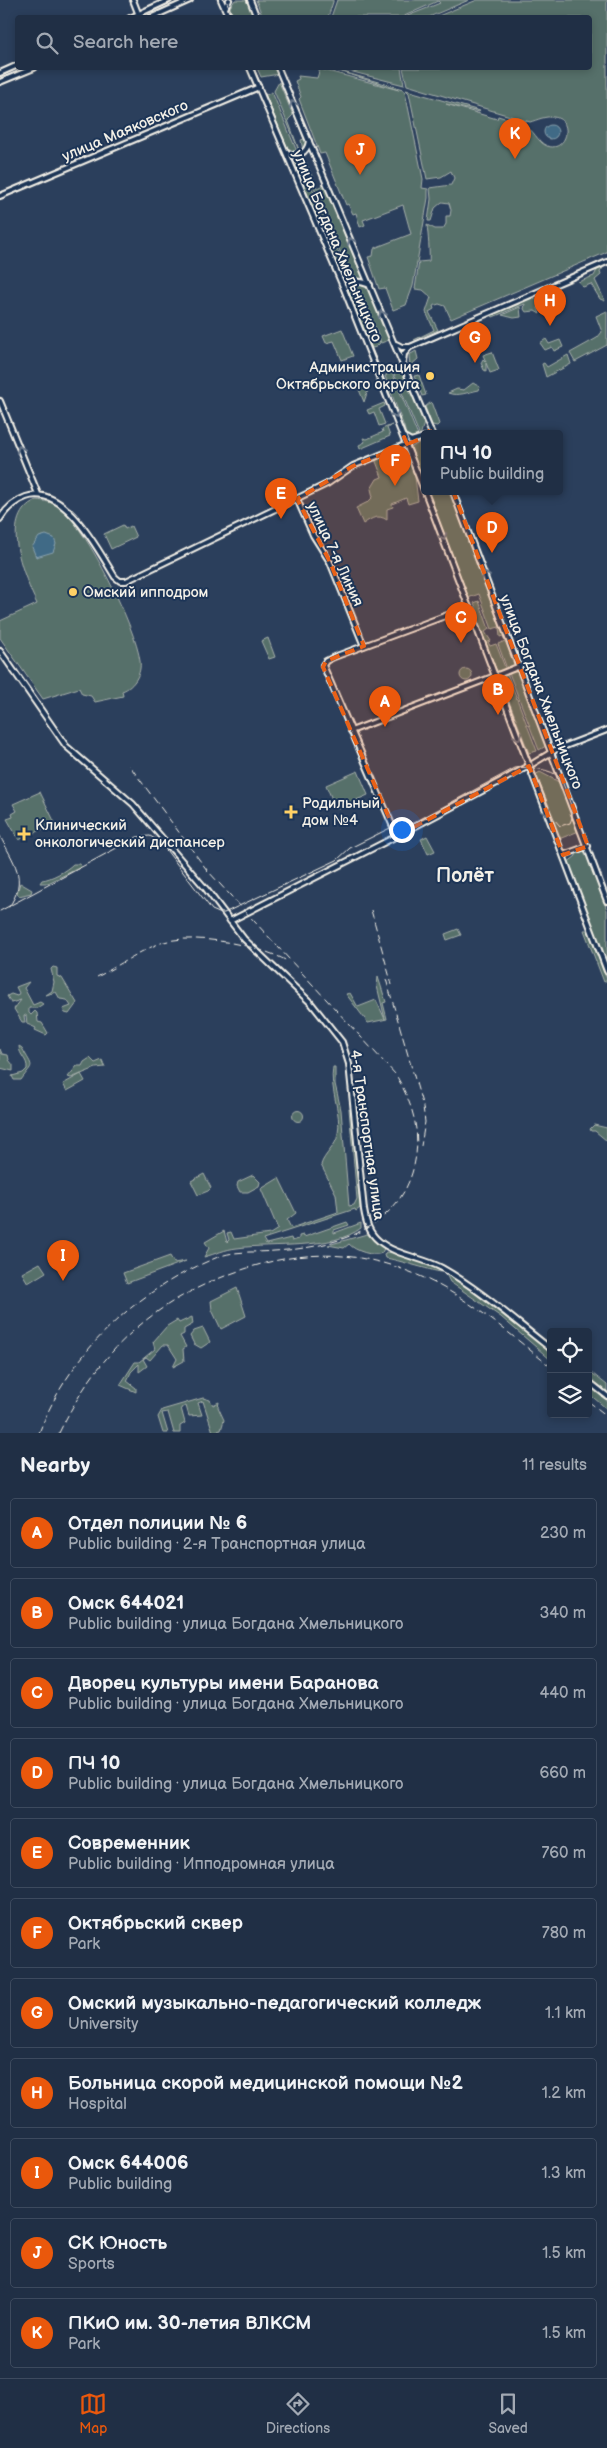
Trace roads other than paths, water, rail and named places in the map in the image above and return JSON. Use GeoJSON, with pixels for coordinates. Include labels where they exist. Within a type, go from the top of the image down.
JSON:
{"type":"FeatureCollection","features":[{"type":"Feature","properties":{"kind":"main road"},"geometry":{"type":"LineString","coordinates":[[133,0],[140,15]]}},
{"type":"Feature","properties":{"kind":"main road"},"geometry":{"type":"LineString","coordinates":[[142,15],[169,0]]}},
{"type":"Feature","properties":{"kind":"main road"},"geometry":{"type":"LineString","coordinates":[[157,15],[190,0]]}},
{"type":"Feature","properties":{"kind":"main road"},"geometry":{"type":"LineString","coordinates":[[221,0],[228,15]]}},
{"type":"Feature","properties":{"kind":"main road"},"geometry":{"type":"LineString","coordinates":[[225,8],[229,0]]}},
{"type":"Feature","properties":{"kind":"main road"},"geometry":{"type":"LineString","coordinates":[[250,0],[256,15]]}},
{"type":"Feature","properties":{"kind":"main road"},"geometry":{"type":"LineString","coordinates":[[0,73],[15,66]]}},
{"type":"Feature","properties":{"kind":"main road"},"geometry":{"type":"LineString","coordinates":[[16,75],[18,70]]}},
{"type":"Feature","properties":{"kind":"main road"},"geometry":{"type":"LineString","coordinates":[[0,82],[25,70]]}},
{"type":"Feature","properties":{"kind":"main road","name":"улица Богдана Хмельницкого"},"geometry":{"type":"LineString","coordinates":[[251,70],[344,289],[421,481]]}},
{"type":"Feature","properties":{"kind":"main road","name":"улица Богдана Хмельницкого"},"geometry":{"type":"LineString","coordinates":[[279,70],[430,430]]}},
{"type":"Feature","properties":{"kind":"main road","name":"улица Маяковского"},"geometry":{"type":"LineString","coordinates":[[0,196],[258,88]]}},
{"type":"Feature","properties":{"kind":"main road"},"geometry":{"type":"LineString","coordinates":[[284,149],[291,154],[300,154],[306,150],[309,140]]}},
{"type":"Feature","properties":{"kind":"main road"},"geometry":{"type":"LineString","coordinates":[[394,342],[400,347],[410,347],[607,262]]}},
{"type":"Feature","properties":{"kind":"main road"},"geometry":{"type":"LineString","coordinates":[[344,289],[347,284],[356,281],[370,286]]}},
{"type":"Feature","properties":{"kind":"main road"},"geometry":{"type":"LineString","coordinates":[[403,363],[404,354],[410,347]]}},
{"type":"Feature","properties":{"kind":"main road"},"geometry":{"type":"LineString","coordinates":[[0,401],[38,494]]}},
{"type":"Feature","properties":{"kind":"main road"},"geometry":{"type":"LineString","coordinates":[[404,437],[411,441],[421,438]]}},
{"type":"Feature","properties":{"kind":"main road"},"geometry":{"type":"LineString","coordinates":[[0,519],[15,502],[38,494],[56,501],[69,512],[99,551],[115,577],[123,581],[297,499],[327,484],[353,466],[407,444]]}},
{"type":"Feature","properties":{"kind":"main road","name":"улица Богдана Хмельницкого"},"geometry":{"type":"LineString","coordinates":[[427,495],[607,972]]}},
{"type":"Feature","properties":{"kind":"main road","name":"улица Богдана Хмельницкого"},"geometry":{"type":"LineString","coordinates":[[454,495],[588,846],[607,901]]}},
{"type":"Feature","properties":{"kind":"main road","name":"улица 7-я Линия"},"geometry":{"type":"LineString","coordinates":[[297,499],[313,535],[330,562],[364,646]]}},
{"type":"Feature","properties":{"kind":"main road"},"geometry":{"type":"LineString","coordinates":[[397,836],[323,667],[326,661],[469,607]]}},
{"type":"Feature","properties":{"kind":"main road","name":"4-я Транспортная улица"},"geometry":{"type":"LineString","coordinates":[[0,650],[66,746],[133,804],[206,889],[248,943],[299,990],[327,1021],[342,1042],[348,1058],[365,1218],[373,1235],[390,1248],[444,1269],[474,1289],[547,1346]]}},
{"type":"Feature","properties":{"kind":"main road"},"geometry":{"type":"LineString","coordinates":[[351,731],[520,666]]}},
{"type":"Feature","properties":{"kind":"main road"},"geometry":{"type":"LineString","coordinates":[[230,921],[397,836],[529,766],[552,751],[607,730]]}},
{"type":"Feature","properties":{"kind":"main road"},"geometry":{"type":"LineString","coordinates":[[563,855],[588,846]]}},
{"type":"Feature","properties":{"kind":"main road"},"geometry":{"type":"LineString","coordinates":[[592,1384],[607,1396]]}},
{"type":"Feature","properties":{"kind":"water"},"geometry":{"type":"Polygon","coordinates":[[[551,125],[556,127],[558,132],[556,137],[551,139],[546,137],[544,132],[546,127],[551,125]]]}},
{"type":"Feature","properties":{"kind":"water"},"geometry":{"type":"Polygon","coordinates":[[[46,535],[54,538],[56,544],[53,552],[36,557],[32,547],[39,537],[46,535]]]}},
{"type":"Feature","properties":{"kind":"tram line"},"geometry":{"type":"LineString","coordinates":[[226,0],[233,15]]}},
{"type":"Feature","properties":{"kind":"tram line"},"geometry":{"type":"LineString","coordinates":[[255,70],[377,361],[421,474]]}},
{"type":"Feature","properties":{"kind":"tram line"},"geometry":{"type":"LineString","coordinates":[[429,495],[534,768]]}},
{"type":"Feature","properties":{"kind":"tram line"},"geometry":{"type":"LineString","coordinates":[[0,911],[137,837],[150,836],[160,842],[212,910],[224,913],[337,860],[350,848],[388,829],[413,823],[515,768],[534,768]]}},
{"type":"Feature","properties":{"kind":"tram line"},"geometry":{"type":"LineString","coordinates":[[534,768],[552,772],[560,778],[572,809],[570,823],[560,826],[554,819],[534,768]]}},
{"type":"Feature","properties":{"kind":"tram line"},"geometry":{"type":"LineString","coordinates":[[0,836],[17,870],[18,887],[9,907]]}},
{"type":"Feature","properties":{"kind":"railway"},"geometry":{"type":"LineString","coordinates":[[39,1433],[52,1403],[69,1375],[110,1326],[134,1305],[161,1286],[189,1270],[218,1257],[239,1253],[267,1252],[316,1246],[337,1241],[375,1223],[391,1210],[403,1193],[412,1173],[417,1147],[417,1134],[412,1110],[396,1075],[207,870],[129,765]]}},
{"type":"Feature","properties":{"kind":"railway"},"geometry":{"type":"LineString","coordinates":[[371,910],[392,985]]}},
{"type":"Feature","properties":{"kind":"railway"},"geometry":{"type":"LineString","coordinates":[[97,977],[145,950],[174,940],[207,940],[243,945],[275,955],[287,961]]}},
{"type":"Feature","properties":{"kind":"railway"},"geometry":{"type":"LineString","coordinates":[[386,979],[423,1107],[425,1122],[421,1146]]}},
{"type":"Feature","properties":{"kind":"railway"},"geometry":{"type":"LineString","coordinates":[[59,1433],[74,1405],[109,1356],[151,1316],[203,1285],[233,1273],[277,1260],[321,1255],[343,1256],[387,1264],[410,1272],[448,1291],[484,1314],[547,1364]]}},
{"type":"Feature","properties":{"kind":"railway"},"geometry":{"type":"LineString","coordinates":[[592,1404],[607,1416]]}},
{"type":"Feature","properties":{"kind":"place","name":"ПКиО им. 30-летия ВЛКСМ"},"geometry":{"type":"Point","coordinates":[515,159]}},
{"type":"Feature","properties":{"kind":"place","name":"СК Юность"},"geometry":{"type":"Point","coordinates":[360,175]}},
{"type":"Feature","properties":{"kind":"place","name":"Больница скорой медицинской помощи №2"},"geometry":{"type":"Point","coordinates":[550,326]}},
{"type":"Feature","properties":{"kind":"place","name":"Омский музыкально-педагогический колледж"},"geometry":{"type":"Point","coordinates":[475,363]}},
{"type":"Feature","properties":{"kind":"place","name":"Администрация Октябрьского округа"},"geometry":{"type":"Point","coordinates":[430,376]}},
{"type":"Feature","properties":{"kind":"place","name":"Октябрьский сквер"},"geometry":{"type":"Point","coordinates":[395,486]}},
{"type":"Feature","properties":{"kind":"place","name":"Современник"},"geometry":{"type":"Point","coordinates":[281,519]}},
{"type":"Feature","properties":{"kind":"place","name":"ПЧ 10"},"geometry":{"type":"Point","coordinates":[492,553]}},
{"type":"Feature","properties":{"kind":"place","name":"Омский ипподром"},"geometry":{"type":"Point","coordinates":[73,592]}},
{"type":"Feature","properties":{"kind":"place","name":"Дворец культуры имени Баранова"},"geometry":{"type":"Point","coordinates":[461,643]}},
{"type":"Feature","properties":{"kind":"place","name":"Омск 644021"},"geometry":{"type":"Point","coordinates":[498,715]}},
{"type":"Feature","properties":{"kind":"place","name":"Отдел полиции № 6"},"geometry":{"type":"Point","coordinates":[385,727]}},
{"type":"Feature","properties":{"kind":"place","name":"Родильный дом №4"},"geometry":{"type":"Point","coordinates":[291,812]}},
{"type":"Feature","properties":{"kind":"place","name":"Клинический онкологический диспансер"},"geometry":{"type":"Point","coordinates":[24,834]}},
{"type":"Feature","properties":{"kind":"place","name":"Омск 644006"},"geometry":{"type":"Point","coordinates":[63,1281]}},
{"type":"Feature","properties":{"kind":"district","name":"Полёт"},"geometry":{"type":"Point","coordinates":[465,876]}}]}
